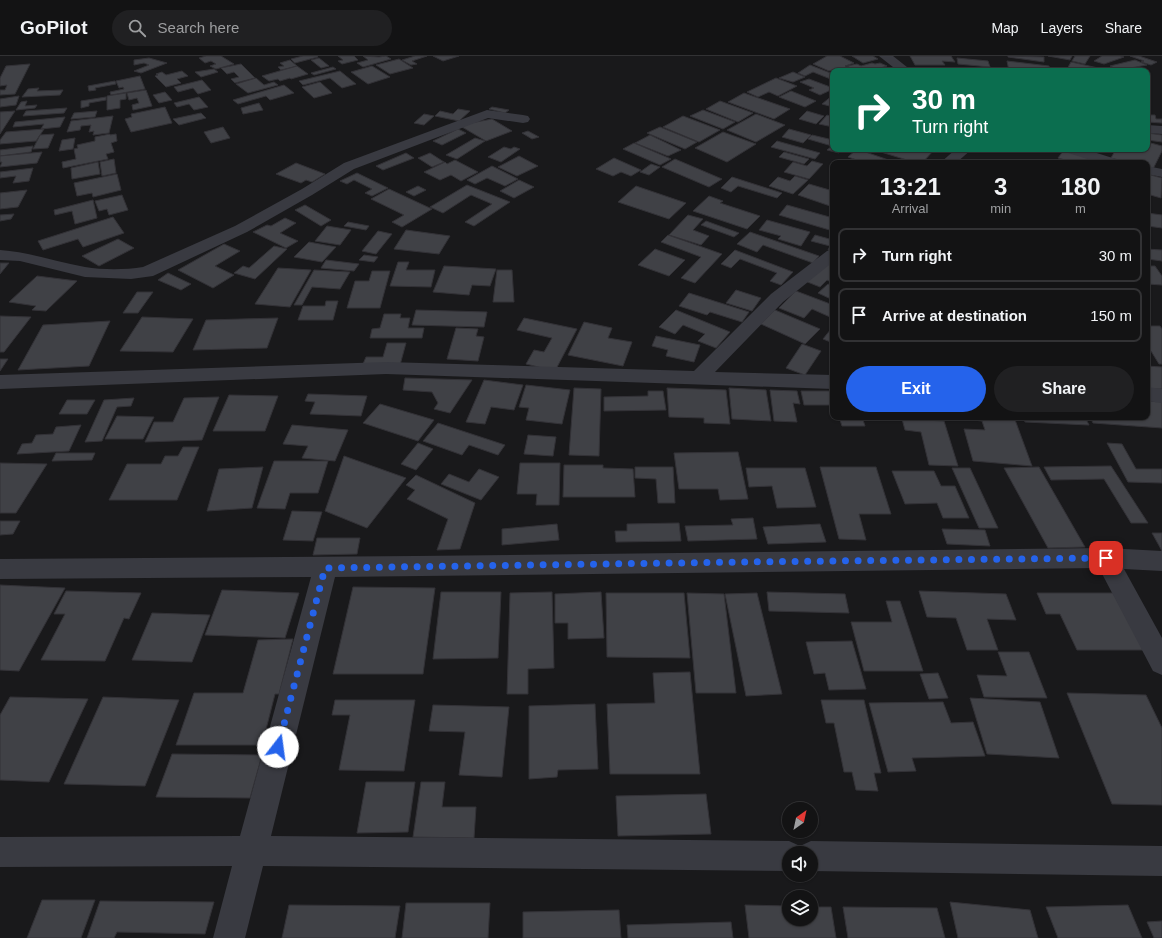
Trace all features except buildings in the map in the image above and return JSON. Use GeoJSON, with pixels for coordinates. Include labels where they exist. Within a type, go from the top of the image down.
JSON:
{"type":"FeatureCollection","features":[{"type":"Feature","properties":{"kind":"street"},"geometry":{"type":"LineString","coordinates":[[885,56],[902,68]]}},
{"type":"Feature","properties":{"kind":"street"},"geometry":{"type":"LineString","coordinates":[[0,255],[20,256],[85,272],[131,274],[147,272],[241,228],[307,192],[349,166],[487,114],[523,119]]}},
{"type":"Feature","properties":{"kind":"street"},"geometry":{"type":"LineString","coordinates":[[1150,129],[1162,130]]}},
{"type":"Feature","properties":{"kind":"street"},"geometry":{"type":"LineString","coordinates":[[952,160],[961,152]]}},
{"type":"Feature","properties":{"kind":"street"},"geometry":{"type":"LineString","coordinates":[[1079,152],[1105,160]]}},
{"type":"Feature","properties":{"kind":"street"},"geometry":{"type":"LineString","coordinates":[[1150,171],[1162,173]]}},
{"type":"Feature","properties":{"kind":"street"},"geometry":{"type":"LineString","coordinates":[[699,377],[777,298],[830,256]]}},
{"type":"Feature","properties":{"kind":"street"},"geometry":{"type":"LineString","coordinates":[[0,382],[386,368],[830,382]]}},
{"type":"Feature","properties":{"kind":"street"},"geometry":{"type":"LineString","coordinates":[[1150,394],[1162,396]]}},
{"type":"Feature","properties":{"kind":"street"},"geometry":{"type":"LineString","coordinates":[[0,569],[325,568],[1106,558],[1162,561]]}},
{"type":"Feature","properties":{"kind":"street"},"geometry":{"type":"LineString","coordinates":[[1106,558],[1162,663]]}},
{"type":"Feature","properties":{"kind":"street"},"geometry":{"type":"LineString","coordinates":[[229,938],[325,568]]}},
{"type":"Feature","properties":{"kind":"street"},"geometry":{"type":"LineString","coordinates":[[0,852],[251,851],[782,856]]}},
{"type":"Feature","properties":{"kind":"street"},"geometry":{"type":"LineString","coordinates":[[818,856],[1162,861]]}},
{"type":"Feature","properties":{"kind":"route"},"geometry":{"type":"LineString","coordinates":[[278,747],[325,568],[1106,558]]}}]}
